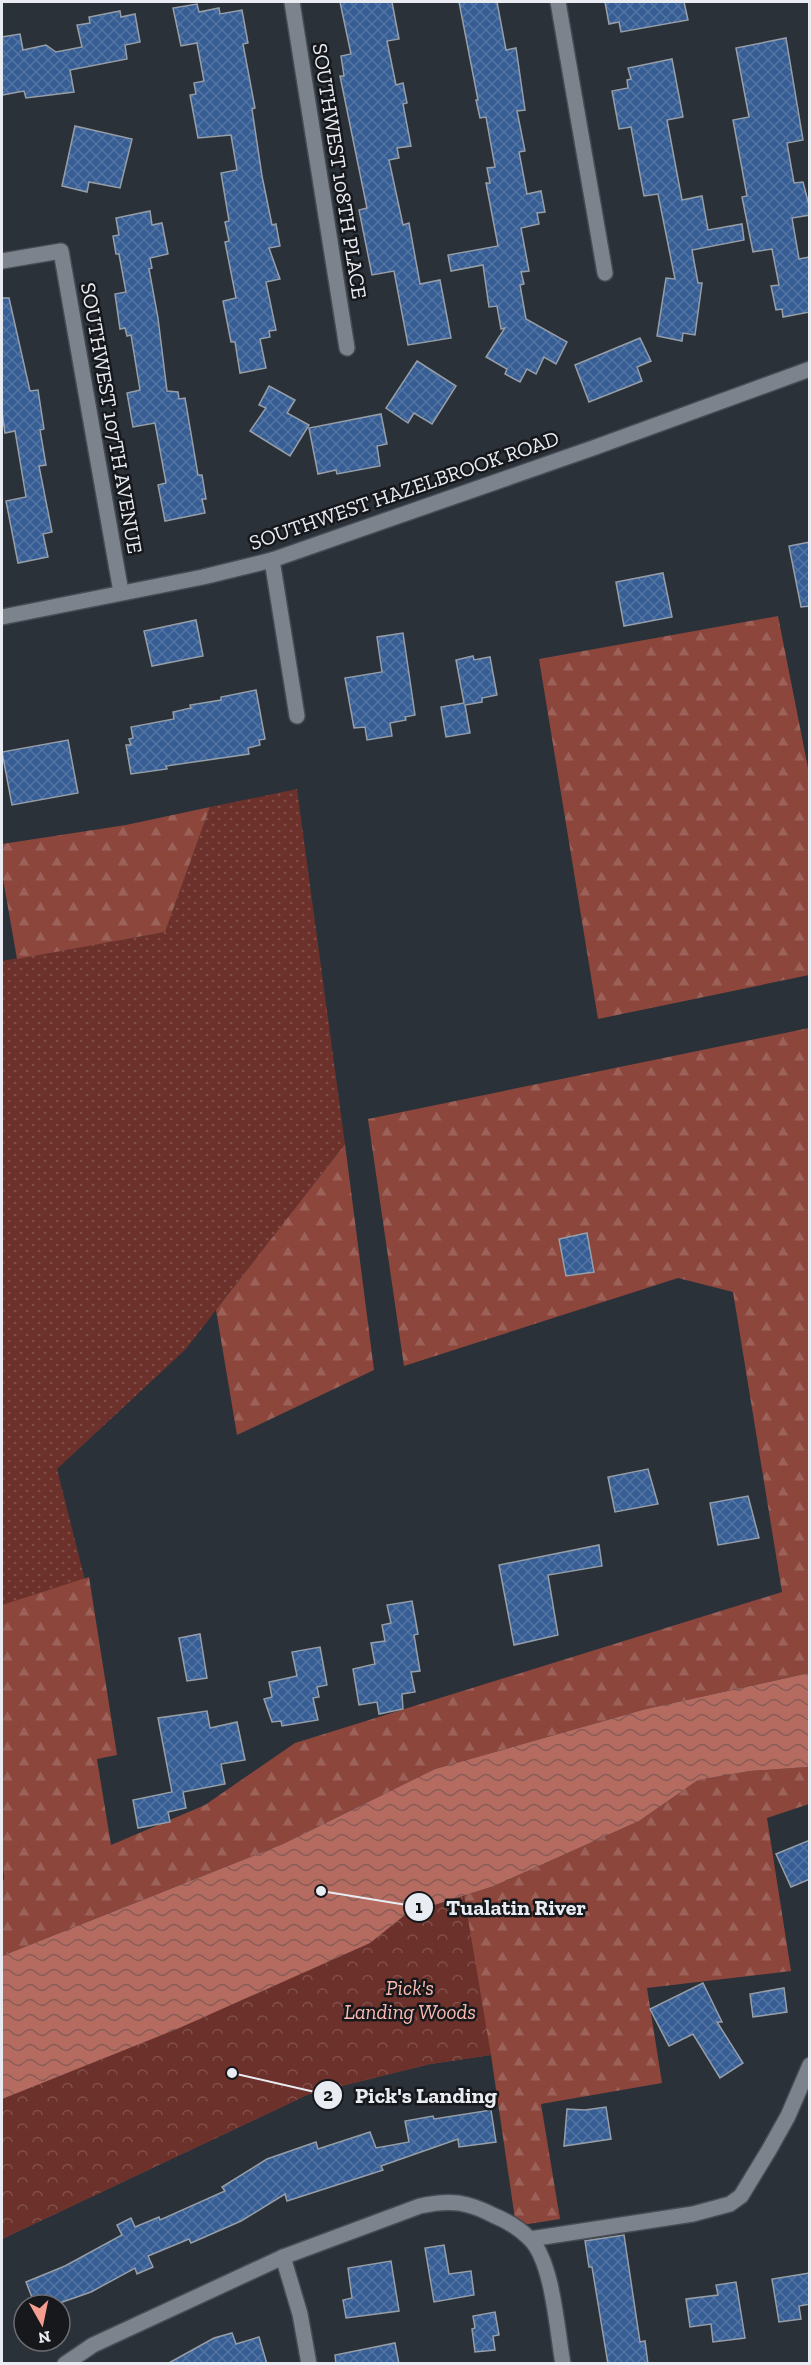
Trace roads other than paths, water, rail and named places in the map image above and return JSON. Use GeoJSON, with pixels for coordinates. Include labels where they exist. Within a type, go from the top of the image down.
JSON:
{"type":"FeatureCollection","features":[{"type":"Feature","properties":{"kind":"street","name":"SOUTHWEST 108TH PLACE"},"geometry":{"type":"LineString","coordinates":[[292,2],[347,348]]}},
{"type":"Feature","properties":{"kind":"street"},"geometry":{"type":"LineString","coordinates":[[558,2],[605,273]]}},
{"type":"Feature","properties":{"kind":"street","name":"SOUTHWEST 107TH AVENUE"},"geometry":{"type":"LineString","coordinates":[[2,261],[61,251],[121,592]]}},
{"type":"Feature","properties":{"kind":"street","name":"SOUTHWEST HAZELBROOK ROAD"},"geometry":{"type":"LineString","coordinates":[[2,617],[203,577],[272,560],[593,448],[810,369]]}},
{"type":"Feature","properties":{"kind":"street"},"geometry":{"type":"LineString","coordinates":[[272,560],[297,716]]}},
{"type":"Feature","properties":{"kind":"street"},"geometry":{"type":"LineString","coordinates":[[530,2239],[693,2214],[730,2204],[741,2196],[769,2150],[788,2116],[810,2066]]}},
{"type":"Feature","properties":{"kind":"street"},"geometry":{"type":"LineString","coordinates":[[65,2364],[93,2345],[283,2257],[435,2202],[472,2204],[505,2220],[530,2239],[540,2254],[548,2273],[563,2364]]}},
{"type":"Feature","properties":{"kind":"street"},"geometry":{"type":"LineString","coordinates":[[283,2257],[300,2314],[309,2364]]}},
{"type":"Feature","properties":{"kind":"water"},"geometry":{"type":"Polygon","coordinates":[[[809,1673],[810,1764],[807,1767],[750,1771],[698,1780],[639,1821],[494,1886],[406,1914],[370,1943],[177,2029],[2,2099],[2,1956],[283,1844],[435,1769],[646,1709],[809,1673]]]}},
{"type":"Feature","properties":{"kind":"place","name":"Tualatin River"},"geometry":{"type":"Point","coordinates":[321,1891]}},
{"type":"Feature","properties":{"kind":"place","name":"Pick's Landing"},"geometry":{"type":"Point","coordinates":[232,2073]}},
{"type":"Feature","properties":{"kind":"park label","name":"Pick's Landing Woods"},"geometry":{"type":"Point","coordinates":[410,1999]}}]}
